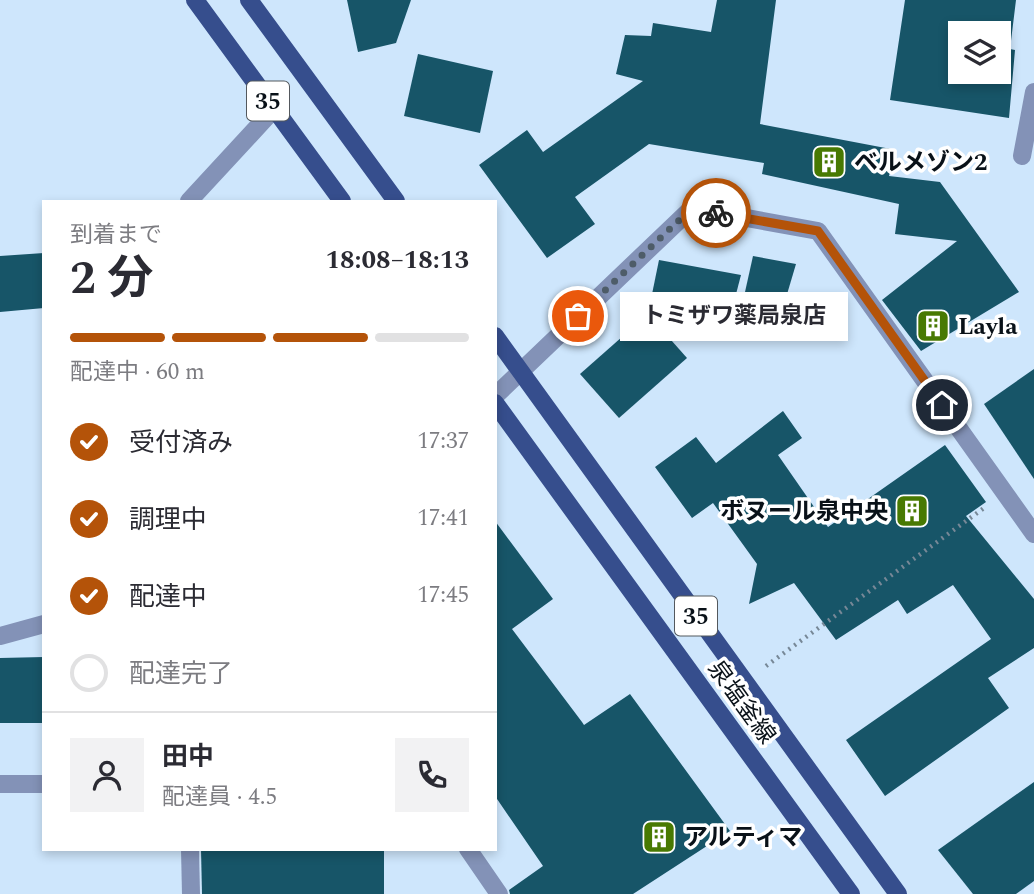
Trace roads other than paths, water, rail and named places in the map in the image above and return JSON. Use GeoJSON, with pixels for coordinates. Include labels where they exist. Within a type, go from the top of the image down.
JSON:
{"type":"FeatureCollection","features":[{"type":"Feature","properties":{"kind":"main road","name":"35"},"geometry":{"type":"LineString","coordinates":[[195,0],[341,200]]}},
{"type":"Feature","properties":{"kind":"main road","name":"35"},"geometry":{"type":"LineString","coordinates":[[249,0],[395,200]]}},
{"type":"Feature","properties":{"kind":"main road","name":"35"},"geometry":{"type":"LineString","coordinates":[[497,339],[869,858],[898,894]]}},
{"type":"Feature","properties":{"kind":"main road","name":"泉塩釜線"},"geometry":{"type":"LineString","coordinates":[[497,406],[851,894]]}},
{"type":"Feature","properties":{"kind":"street"},"geometry":{"type":"LineString","coordinates":[[1022,156],[1034,92]]}},
{"type":"Feature","properties":{"kind":"street"},"geometry":{"type":"LineString","coordinates":[[190,200],[274,109]]}},
{"type":"Feature","properties":{"kind":"street"},"geometry":{"type":"LineString","coordinates":[[497,394],[692,208],[818,231],[1034,534]]}},
{"type":"Feature","properties":{"kind":"street"},"geometry":{"type":"LineString","coordinates":[[0,636],[42,625]]}},
{"type":"Feature","properties":{"kind":"street"},"geometry":{"type":"LineString","coordinates":[[0,784],[42,784]]}},
{"type":"Feature","properties":{"kind":"street"},"geometry":{"type":"LineString","coordinates":[[190,851],[191,894]]}},
{"type":"Feature","properties":{"kind":"street"},"geometry":{"type":"LineString","coordinates":[[469,851],[499,894]]}},
{"type":"Feature","properties":{"kind":"place","name":"ベルメゾン2"},"geometry":{"type":"Point","coordinates":[829,162]}},
{"type":"Feature","properties":{"kind":"place","name":"トミザワ薬局泉店"},"geometry":{"type":"Point","coordinates":[578,316]}},
{"type":"Feature","properties":{"kind":"place","name":"Layla"},"geometry":{"type":"Point","coordinates":[933,326]}},
{"type":"Feature","properties":{"kind":"place","name":"ボヌール泉中央"},"geometry":{"type":"Point","coordinates":[912,511]}},
{"type":"Feature","properties":{"kind":"place","name":"アルティマ"},"geometry":{"type":"Point","coordinates":[659,837]}}]}
